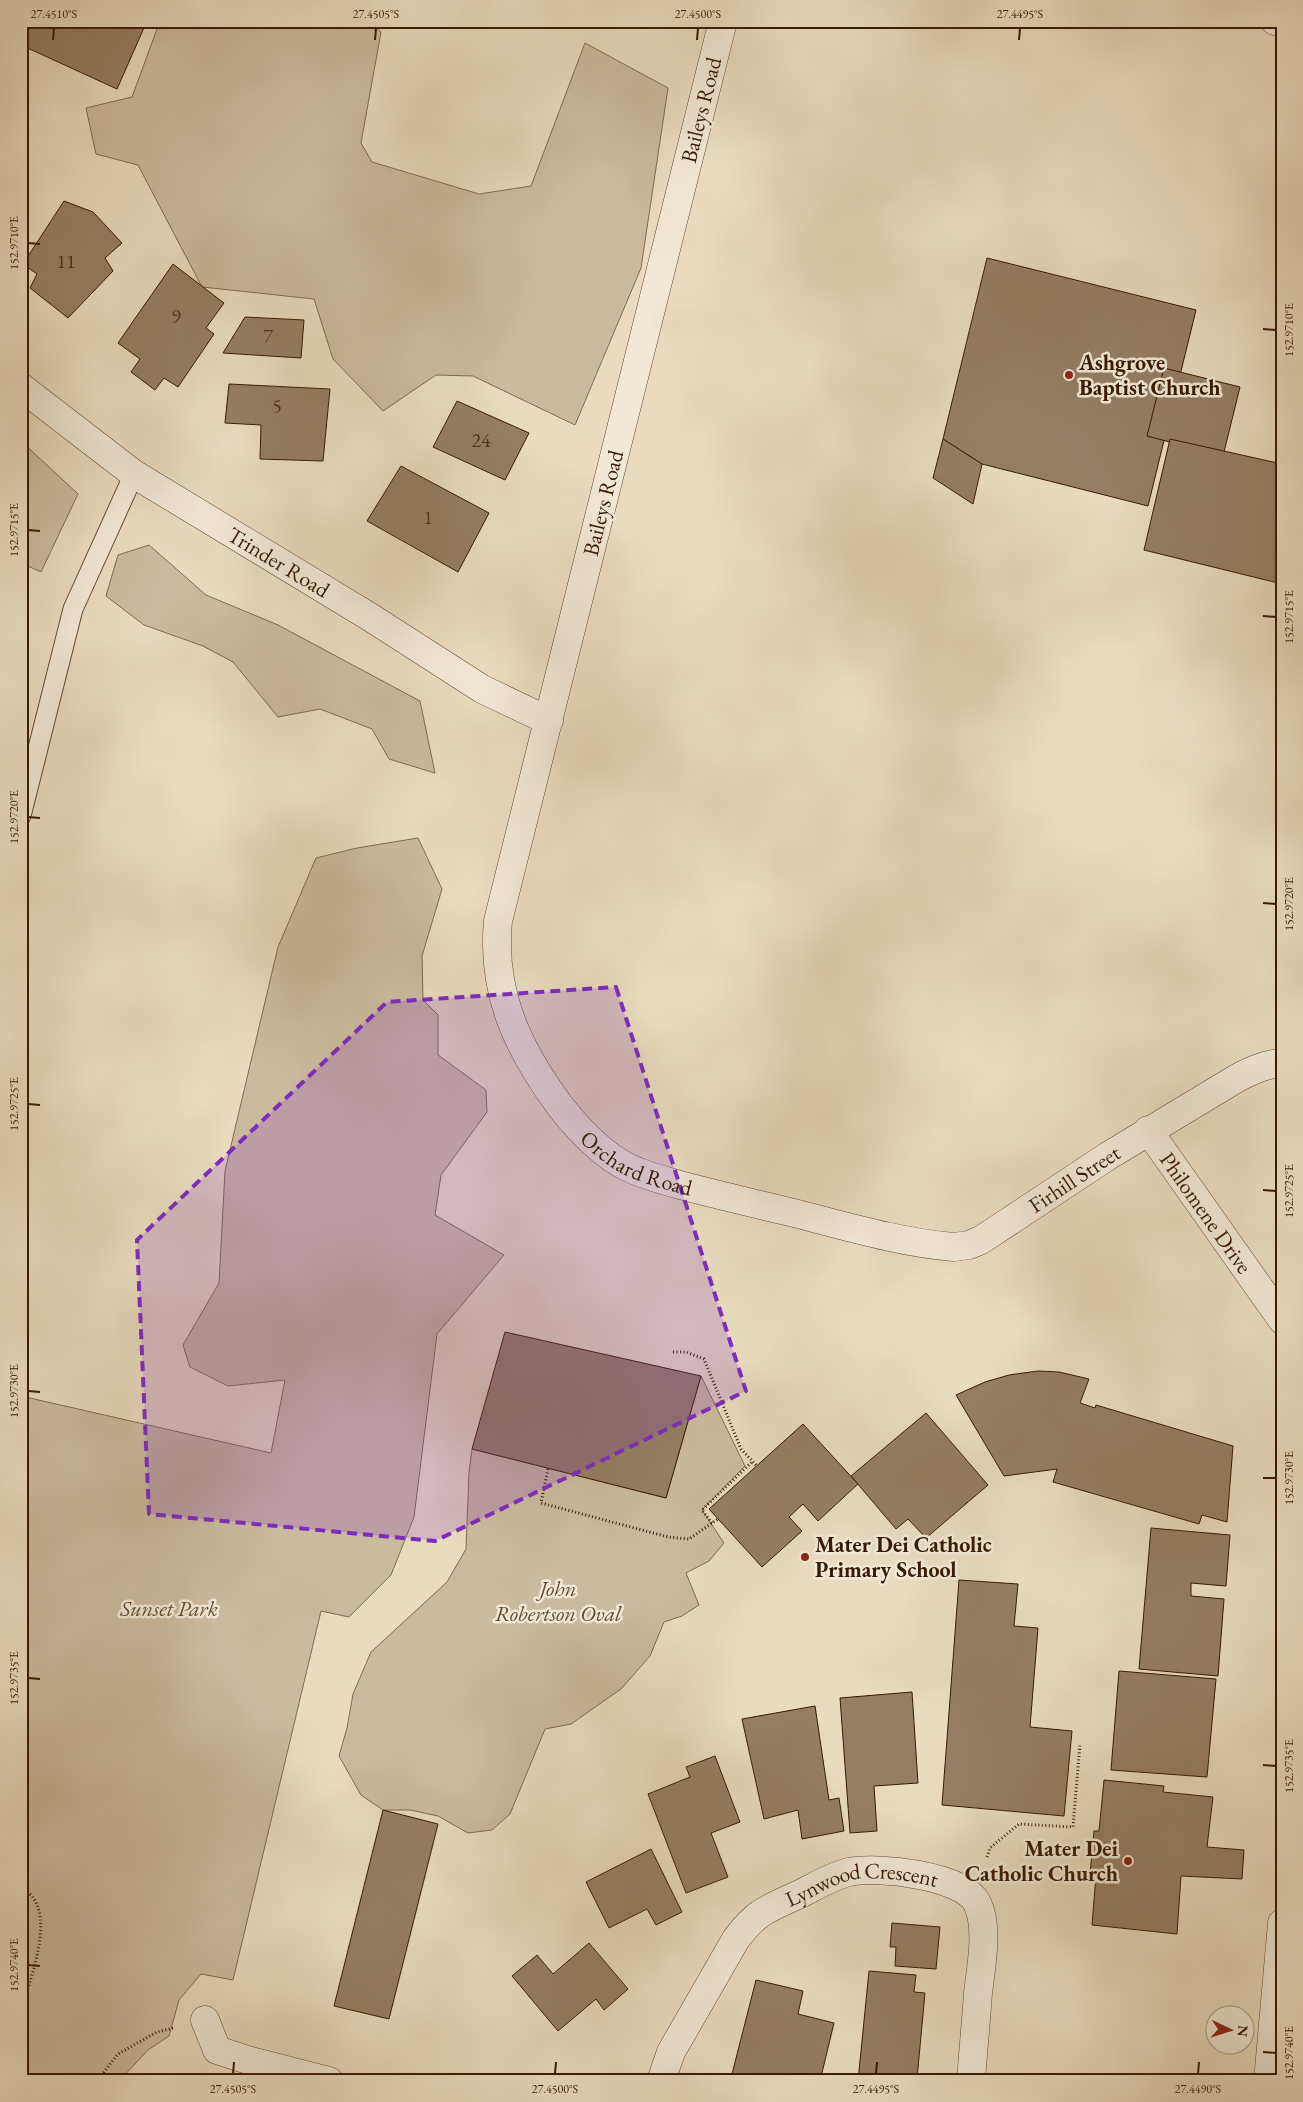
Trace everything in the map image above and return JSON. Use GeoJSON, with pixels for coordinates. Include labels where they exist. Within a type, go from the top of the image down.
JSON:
{"type":"FeatureCollection","features":[{"type":"Feature","properties":{"kind":"street","name":"Baileys Road"},"geometry":{"type":"LineString","coordinates":[[501,987],[496,957],[498,920],[723,21]]}},
{"type":"Feature","properties":{"kind":"street"},"geometry":{"type":"LineString","coordinates":[[1275,21],[1282,23]]}},
{"type":"Feature","properties":{"kind":"street","name":"Trinder Road"},"geometry":{"type":"LineString","coordinates":[[21,387],[134,474],[370,617],[482,689],[549,721]]}},
{"type":"Feature","properties":{"kind":"street","name":"Orchard Road"},"geometry":{"type":"LineString","coordinates":[[501,987],[513,1027],[538,1076],[568,1116],[614,1160],[636,1171],[682,1185],[858,1229]]}},
{"type":"Feature","properties":{"kind":"street","name":"Firhill Street"},"geometry":{"type":"LineString","coordinates":[[858,1229],[947,1246],[958,1247],[975,1243],[1148,1130],[1239,1077],[1256,1069],[1282,1063]]}},
{"type":"Feature","properties":{"kind":"street","name":"Philomene Drive"},"geometry":{"type":"LineString","coordinates":[[1148,1130],[1282,1320]]}},
{"type":"Feature","properties":{"kind":"street","name":"Lynwood Crescent"},"geometry":{"type":"LineString","coordinates":[[661,2081],[671,2052],[736,1939],[747,1926],[764,1911],[836,1877],[848,1872],[866,1870],[943,1880],[965,1890],[978,1904],[983,1935],[971,2081]]}},
{"type":"Feature","properties":{"kind":"street"},"geometry":{"type":"LineString","coordinates":[[1268,2081],[1282,1922]]}},
{"type":"Feature","properties":{"kind":"street"},"geometry":{"type":"LineString","coordinates":[[205,2020],[217,2050],[251,2061],[329,2081]]}},
{"type":"Feature","properties":{"kind":"lane"},"geometry":{"type":"LineString","coordinates":[[21,816],[73,610],[134,474]]}},
{"type":"Feature","properties":{"kind":"path"},"geometry":{"type":"LineString","coordinates":[[673,1352],[686,1352],[704,1359],[741,1449],[757,1466]]}},
{"type":"Feature","properties":{"kind":"path"},"geometry":{"type":"LineString","coordinates":[[712,1523],[702,1510],[753,1461]]}},
{"type":"Feature","properties":{"kind":"path"},"geometry":{"type":"LineString","coordinates":[[548,1469],[540,1503],[668,1537],[689,1538],[718,1519]]}},
{"type":"Feature","properties":{"kind":"path"},"geometry":{"type":"LineString","coordinates":[[987,1857],[990,1848],[1019,1824],[1073,1827],[1080,1744]]}},
{"type":"Feature","properties":{"kind":"path"},"geometry":{"type":"LineString","coordinates":[[21,1890],[26,1890],[36,1902],[40,1920],[40,1939],[21,2010]]}},
{"type":"Feature","properties":{"kind":"path"},"geometry":{"type":"LineString","coordinates":[[97,2081],[118,2054],[157,2032],[205,2020]]}},
{"type":"Feature","properties":{"kind":"highlighted area"},"geometry":{"type":"Polygon","coordinates":[[[616,987],[746,1391],[435,1541],[149,1514],[137,1240],[387,1002],[616,987]]]}},
{"type":"Feature","properties":{"kind":"green space"},"geometry":{"type":"Polygon","coordinates":[[[160,21],[369,21],[381,32],[361,143],[372,162],[479,194],[531,186],[585,43],[668,88],[641,268],[575,425],[473,376],[436,375],[383,411],[333,359],[314,299],[202,287],[138,165],[96,154],[86,108],[132,97],[160,21]]]}},
{"type":"Feature","properties":{"kind":"green space"},"geometry":{"type":"Polygon","coordinates":[[[21,441],[78,494],[41,572],[21,563],[21,441]]]}},
{"type":"Feature","properties":{"kind":"green space"},"geometry":{"type":"Polygon","coordinates":[[[149,545],[206,595],[278,625],[420,701],[435,773],[389,759],[372,729],[320,709],[278,717],[233,662],[203,646],[144,625],[106,596],[118,555],[149,545]]]}},
{"type":"Feature","properties":{"kind":"green space","name":"Sunset Park"},"geometry":{"type":"Polygon","coordinates":[[[418,838],[442,889],[422,956],[423,1000],[438,1015],[438,1055],[486,1090],[487,1112],[441,1175],[435,1215],[504,1255],[437,1334],[414,1517],[391,1575],[349,1617],[321,1611],[233,1980],[201,1974],[179,2000],[169,2036],[148,2050],[119,2081],[21,2081],[21,1396],[271,1453],[285,1380],[228,1386],[190,1367],[183,1345],[219,1283],[225,1171],[278,947],[316,858],[357,848],[418,838]]]}},
{"type":"Feature","properties":{"kind":"green space","name":"John Robertson Oval"},"geometry":{"type":"Polygon","coordinates":[[[701,1376],[745,1466],[702,1510],[724,1543],[709,1561],[686,1573],[699,1605],[682,1616],[664,1622],[650,1656],[621,1689],[571,1724],[545,1729],[510,1814],[492,1830],[468,1833],[438,1816],[410,1810],[383,1810],[361,1795],[339,1756],[347,1728],[353,1694],[371,1652],[447,1582],[466,1549],[469,1472],[472,1449],[666,1498],[701,1376]]]}},
{"type":"Feature","properties":{"kind":"building"},"geometry":{"type":"Polygon","coordinates":[[[21,21],[147,21],[117,89],[21,45],[21,21]]]}},
{"type":"Feature","properties":{"kind":"building"},"geometry":{"type":"Polygon","coordinates":[[[64,201],[93,212],[122,243],[105,258],[113,271],[68,318],[30,288],[37,274],[23,264],[64,201]]]}},
{"type":"Feature","properties":{"kind":"building","name":"Ashgrove Baptist Church"},"geometry":{"type":"Polygon","coordinates":[[[987,258],[1196,310],[1148,506],[982,464],[943,439],[987,258]]]}},
{"type":"Feature","properties":{"kind":"building"},"geometry":{"type":"Polygon","coordinates":[[[173,264],[224,303],[206,328],[214,334],[178,387],[164,378],[155,390],[131,372],[140,359],[118,343],[173,264]]]}},
{"type":"Feature","properties":{"kind":"building"},"geometry":{"type":"Polygon","coordinates":[[[245,317],[304,320],[301,358],[223,353],[245,317]]]}},
{"type":"Feature","properties":{"kind":"building"},"geometry":{"type":"Polygon","coordinates":[[[1164,368],[1240,387],[1223,456],[1147,436],[1164,368]]]}},
{"type":"Feature","properties":{"kind":"building"},"geometry":{"type":"Polygon","coordinates":[[[229,384],[330,389],[323,461],[260,459],[261,425],[225,423],[229,384]]]}},
{"type":"Feature","properties":{"kind":"building"},"geometry":{"type":"Polygon","coordinates":[[[457,401],[529,433],[505,480],[433,447],[457,401]]]}},
{"type":"Feature","properties":{"kind":"building"},"geometry":{"type":"Polygon","coordinates":[[[943,439],[982,464],[973,504],[933,478],[943,439]]]}},
{"type":"Feature","properties":{"kind":"building"},"geometry":{"type":"Polygon","coordinates":[[[1170,439],[1282,464],[1282,584],[1144,550],[1170,439]]]}},
{"type":"Feature","properties":{"kind":"building"},"geometry":{"type":"Polygon","coordinates":[[[401,466],[489,513],[458,572],[367,521],[401,466]]]}},
{"type":"Feature","properties":{"kind":"building"},"geometry":{"type":"Polygon","coordinates":[[[505,1332],[701,1376],[666,1498],[472,1449],[505,1332]]]}},
{"type":"Feature","properties":{"kind":"building"},"geometry":{"type":"Polygon","coordinates":[[[1038,1371],[1059,1372],[1089,1379],[1080,1403],[1095,1408],[1096,1405],[1233,1446],[1227,1522],[1202,1515],[1199,1524],[1053,1482],[1057,1469],[1004,1476],[956,1395],[985,1382],[1009,1375],[1038,1371]]]}},
{"type":"Feature","properties":{"kind":"building"},"geometry":{"type":"Polygon","coordinates":[[[926,1413],[988,1485],[926,1538],[908,1519],[896,1529],[851,1476],[926,1413]]]}},
{"type":"Feature","properties":{"kind":"building"},"geometry":{"type":"Polygon","coordinates":[[[803,1424],[858,1484],[818,1521],[803,1504],[789,1517],[802,1531],[762,1567],[709,1509],[803,1424]]]}},
{"type":"Feature","properties":{"kind":"building"},"geometry":{"type":"Polygon","coordinates":[[[1151,1528],[1230,1535],[1226,1586],[1191,1583],[1191,1596],[1224,1599],[1218,1676],[1139,1669],[1151,1528]]]}},
{"type":"Feature","properties":{"kind":"building"},"geometry":{"type":"Polygon","coordinates":[[[959,1580],[1018,1584],[1014,1626],[1038,1628],[1030,1727],[1072,1731],[1064,1816],[942,1805],[959,1580]]]}},
{"type":"Feature","properties":{"kind":"building"},"geometry":{"type":"Polygon","coordinates":[[[1119,1671],[1216,1679],[1207,1777],[1111,1770],[1119,1671]]]}},
{"type":"Feature","properties":{"kind":"building"},"geometry":{"type":"Polygon","coordinates":[[[912,1692],[918,1783],[874,1786],[877,1831],[850,1833],[840,1698],[912,1692]]]}},
{"type":"Feature","properties":{"kind":"building"},"geometry":{"type":"Polygon","coordinates":[[[815,1706],[829,1800],[839,1798],[844,1831],[802,1839],[798,1810],[764,1819],[742,1719],[815,1706]]]}},
{"type":"Feature","properties":{"kind":"building"},"geometry":{"type":"Polygon","coordinates":[[[715,1756],[740,1822],[711,1833],[728,1877],[686,1893],[648,1794],[690,1777],[686,1767],[715,1756]]]}},
{"type":"Feature","properties":{"kind":"building"},"geometry":{"type":"Polygon","coordinates":[[[1104,1780],[1164,1786],[1163,1792],[1213,1797],[1207,1847],[1244,1850],[1242,1879],[1181,1876],[1177,1934],[1092,1925],[1096,1875],[1090,1874],[1094,1831],[1099,1831],[1104,1780]]]}},
{"type":"Feature","properties":{"kind":"building"},"geometry":{"type":"Polygon","coordinates":[[[383,1810],[438,1824],[389,2019],[334,2006],[383,1810]]]}},
{"type":"Feature","properties":{"kind":"building"},"geometry":{"type":"Polygon","coordinates":[[[651,1849],[682,1912],[656,1925],[647,1909],[609,1928],[586,1882],[651,1849]]]}},
{"type":"Feature","properties":{"kind":"building"},"geometry":{"type":"Polygon","coordinates":[[[892,1923],[940,1927],[936,1969],[895,1966],[896,1947],[890,1947],[892,1923]]]}},
{"type":"Feature","properties":{"kind":"building"},"geometry":{"type":"Polygon","coordinates":[[[589,1943],[628,1989],[604,2010],[596,1999],[558,2031],[512,1976],[537,1955],[553,1974],[589,1943]]]}},
{"type":"Feature","properties":{"kind":"building"},"geometry":{"type":"Polygon","coordinates":[[[869,1971],[916,1975],[914,1992],[925,1993],[917,2079],[858,2081],[869,1971]]]}},
{"type":"Feature","properties":{"kind":"building"},"geometry":{"type":"Polygon","coordinates":[[[756,1980],[803,1991],[798,2014],[834,2023],[820,2081],[741,2081],[731,2078],[756,1980]]]}},
{"type":"Feature","properties":{"kind":"place","name":"Ashgrove Baptist Church"},"geometry":{"type":"Point","coordinates":[1069,375]}},
{"type":"Feature","properties":{"kind":"place","name":"Mater Dei Catholic Primary School"},"geometry":{"type":"Point","coordinates":[805,1557]}},
{"type":"Feature","properties":{"kind":"place","name":"Mater Dei Catholic Church"},"geometry":{"type":"Point","coordinates":[1128,1861]}}]}
